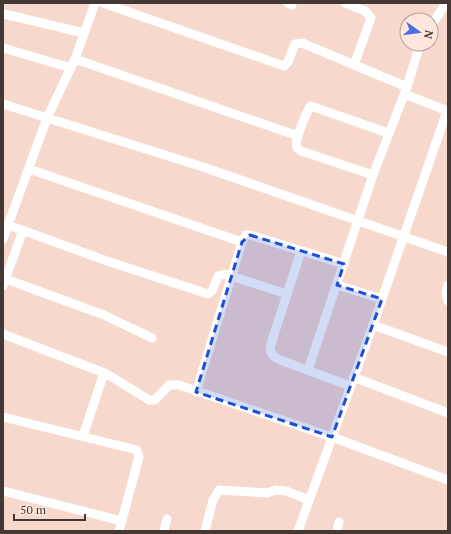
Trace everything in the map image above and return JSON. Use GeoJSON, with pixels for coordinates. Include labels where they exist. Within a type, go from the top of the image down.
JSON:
{"type":"FeatureCollection","features":[{"type":"Feature","properties":{"kind":"street"},"geometry":{"type":"LineString","coordinates":[[3,239],[30,169],[47,118],[73,64],[95,3]]}},
{"type":"Feature","properties":{"kind":"street"},"geometry":{"type":"LineString","coordinates":[[104,3],[280,65],[287,64],[294,46],[299,42],[354,65],[447,111],[373,325],[298,531]]}},
{"type":"Feature","properties":{"kind":"street"},"geometry":{"type":"LineString","coordinates":[[345,3],[366,11],[371,18],[354,65]]}},
{"type":"Feature","properties":{"kind":"street"},"geometry":{"type":"LineString","coordinates":[[439,16],[446,7]]}},
{"type":"Feature","properties":{"kind":"street"},"geometry":{"type":"LineString","coordinates":[[4,14],[84,33]]}},
{"type":"Feature","properties":{"kind":"street"},"geometry":{"type":"LineString","coordinates":[[3,48],[73,64],[298,136]]}},
{"type":"Feature","properties":{"kind":"street"},"geometry":{"type":"LineString","coordinates":[[308,370],[373,176],[405,91],[417,52]]}},
{"type":"Feature","properties":{"kind":"street"},"geometry":{"type":"LineString","coordinates":[[3,104],[203,167],[448,252]]}},
{"type":"Feature","properties":{"kind":"street"},"geometry":{"type":"LineString","coordinates":[[373,176],[301,151],[296,145],[298,136],[311,106],[388,133]]}},
{"type":"Feature","properties":{"kind":"street"},"geometry":{"type":"LineString","coordinates":[[30,169],[242,242]]}},
{"type":"Feature","properties":{"kind":"street"},"geometry":{"type":"LineString","coordinates":[[8,225],[107,261],[208,294],[212,291],[221,274],[231,275],[287,294]]}},
{"type":"Feature","properties":{"kind":"street"},"geometry":{"type":"LineString","coordinates":[[23,230],[4,281],[104,315],[152,338]]}},
{"type":"Feature","properties":{"kind":"street"},"geometry":{"type":"LineString","coordinates":[[196,392],[231,275],[242,242],[246,235],[301,250],[344,264]]}},
{"type":"Feature","properties":{"kind":"street"},"geometry":{"type":"LineString","coordinates":[[301,250],[270,347],[270,352],[274,357],[308,370],[448,413]]}},
{"type":"Feature","properties":{"kind":"street"},"geometry":{"type":"LineString","coordinates":[[337,285],[382,299]]}},
{"type":"Feature","properties":{"kind":"street"},"geometry":{"type":"LineString","coordinates":[[448,285],[446,293],[448,302]]}},
{"type":"Feature","properties":{"kind":"street"},"geometry":{"type":"LineString","coordinates":[[373,325],[448,352]]}},
{"type":"Feature","properties":{"kind":"street"},"geometry":{"type":"LineString","coordinates":[[3,334],[104,373],[153,401],[169,385],[179,385],[332,437],[448,480]]}},
{"type":"Feature","properties":{"kind":"street"},"geometry":{"type":"LineString","coordinates":[[83,436],[104,373]]}},
{"type":"Feature","properties":{"kind":"street"},"geometry":{"type":"LineString","coordinates":[[3,417],[133,448],[139,453],[119,531]]}},
{"type":"Feature","properties":{"kind":"street"},"geometry":{"type":"LineString","coordinates":[[205,531],[213,500],[219,490],[266,493],[276,490],[286,491],[309,500]]}},
{"type":"Feature","properties":{"kind":"street"},"geometry":{"type":"LineString","coordinates":[[3,491],[122,520]]}},
{"type":"Feature","properties":{"kind":"street"},"geometry":{"type":"LineString","coordinates":[[164,531],[167,519]]}},
{"type":"Feature","properties":{"kind":"highlighted area"},"geometry":{"type":"Polygon","coordinates":[[[250,235],[344,264],[337,285],[382,299],[332,437],[196,392],[242,242],[250,235]]]}}]}
